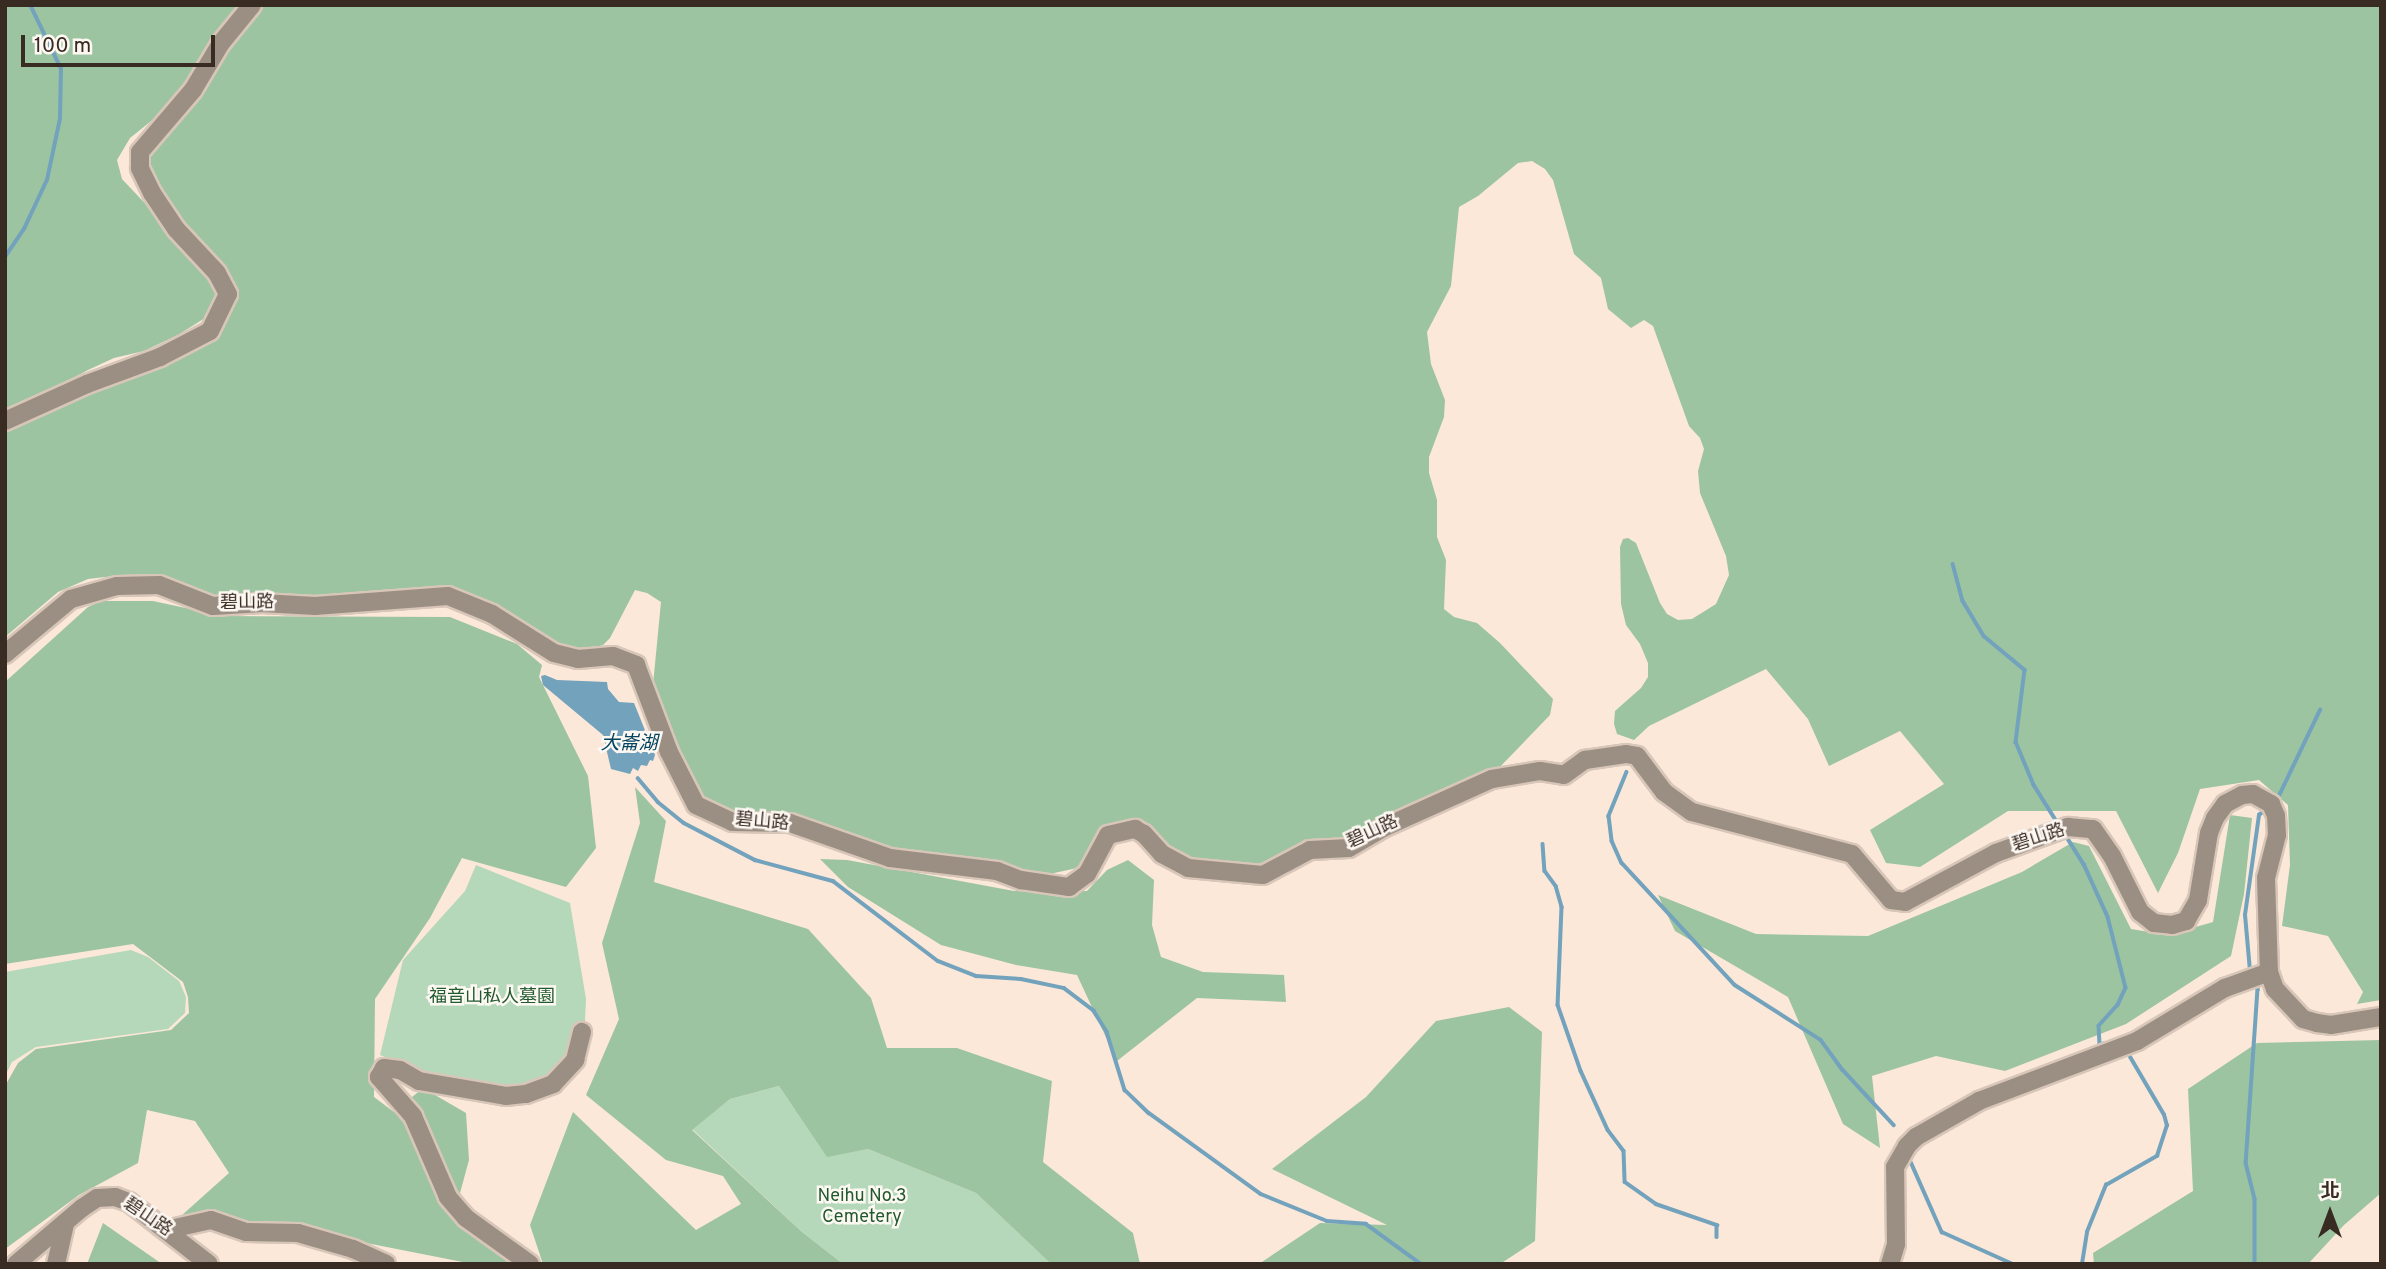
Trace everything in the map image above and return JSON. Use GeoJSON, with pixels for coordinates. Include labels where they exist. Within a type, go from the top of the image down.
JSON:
{"type":"FeatureCollection","features":[{"type":"Feature","properties":{"kind":"street"},"geometry":{"type":"LineString","coordinates":[[5,421],[87,384],[160,357],[210,331],[228,295],[217,273],[176,229],[152,193],[140,168],[140,152],[193,90],[221,43],[252,5]]}},
{"type":"Feature","properties":{"kind":"street","name":"碧山路"},"geometry":{"type":"LineString","coordinates":[[5,654],[71,599],[117,586],[159,585],[213,606],[262,603],[329,605],[448,596],[492,614],[554,653],[578,659],[613,656],[636,665],[669,752],[696,805],[732,822],[790,823],[890,858],[997,871],[1021,880],[1069,887],[1087,874],[1108,835],[1135,829],[1144,834],[1162,854],[1188,868],[1263,875],[1310,850],[1349,848],[1385,827],[1502,776],[1540,771],[1564,775],[1585,760],[1600,755],[1637,756],[1664,792],[1692,812],[1852,854],[1891,900],[1905,902],[1996,853],[2068,827],[2093,829],[2105,843],[2140,912],[2154,923],[2172,925],[2186,921],[2198,900],[2209,833],[2215,818],[2225,804],[2242,795],[2253,794],[2271,804],[2277,835],[2266,878],[2269,972],[2275,989],[2303,1019],[2332,1025],[2381,1017]]}},
{"type":"Feature","properties":{"kind":"street"},"geometry":{"type":"LineString","coordinates":[[1890,1264],[1896,1244],[1895,1167],[1907,1146],[1916,1137],[1979,1101],[2137,1041],[2225,988],[2269,972]]}},
{"type":"Feature","properties":{"kind":"street"},"geometry":{"type":"LineString","coordinates":[[530,1264],[466,1218],[448,1197],[413,1116],[379,1077],[384,1068],[400,1070],[419,1081],[506,1096],[526,1094],[553,1084],[575,1060],[582,1032]]}},
{"type":"Feature","properties":{"kind":"street","name":"碧山路"},"geometry":{"type":"LineString","coordinates":[[16,1264],[97,1198],[115,1197],[129,1202],[209,1264]]}},
{"type":"Feature","properties":{"kind":"street"},"geometry":{"type":"LineString","coordinates":[[166,1230],[211,1220],[246,1231],[298,1233],[353,1249],[386,1264]]}},
{"type":"Feature","properties":{"kind":"street"},"geometry":{"type":"LineString","coordinates":[[56,1264],[65,1224]]}},
{"type":"Feature","properties":{"kind":"green space"},"geometry":{"type":"Polygon","coordinates":[[[5,5],[242,5],[187,86],[160,114],[130,138],[117,160],[122,179],[207,269],[219,294],[216,306],[205,318],[178,335],[144,351],[114,358],[5,414],[5,5]]]}},
{"type":"Feature","properties":{"kind":"green space"},"geometry":{"type":"Polygon","coordinates":[[[259,5],[2381,5],[2381,1000],[2357,1004],[2363,992],[2328,936],[2282,926],[2290,865],[2288,805],[2259,780],[2200,789],[2178,853],[2158,893],[2116,811],[2008,811],[1920,867],[1886,863],[1870,830],[1944,784],[1900,731],[1829,766],[1808,719],[1766,669],[1649,726],[1634,740],[1617,734],[1614,724],[1615,711],[1641,688],[1648,677],[1648,663],[1640,644],[1626,625],[1621,604],[1620,547],[1623,539],[1628,538],[1636,543],[1660,603],[1667,614],[1678,620],[1692,619],[1716,604],[1729,575],[1726,556],[1700,493],[1698,471],[1704,449],[1700,438],[1689,426],[1653,326],[1644,320],[1631,328],[1608,309],[1601,278],[1574,254],[1553,180],[1545,169],[1532,161],[1518,163],[1478,196],[1459,207],[1451,286],[1427,332],[1431,364],[1445,400],[1444,417],[1429,457],[1429,473],[1437,500],[1437,537],[1446,560],[1444,609],[1454,617],[1477,623],[1500,643],[1553,699],[1550,715],[1497,770],[1343,841],[1312,842],[1293,848],[1253,869],[1183,861],[1136,820],[1114,823],[1104,829],[1077,868],[1036,877],[925,860],[735,819],[697,798],[652,695],[661,602],[647,593],[635,590],[610,638],[603,645],[583,651],[568,651],[463,598],[236,599],[195,594],[141,578],[114,576],[88,579],[58,592],[5,637],[5,426],[209,339],[230,300],[163,201],[145,159],[259,5]]]}},
{"type":"Feature","properties":{"kind":"green space"},"geometry":{"type":"Polygon","coordinates":[[[101,601],[153,601],[223,616],[450,617],[517,644],[542,665],[539,677],[588,776],[596,848],[566,887],[462,858],[430,918],[375,999],[374,1097],[394,1112],[423,1088],[466,1113],[469,1160],[460,1193],[508,1264],[473,1264],[290,1228],[181,1216],[229,1173],[195,1121],[147,1110],[138,1163],[79,1195],[5,1249],[5,1086],[18,1063],[36,1049],[171,1030],[189,1013],[183,982],[133,944],[5,964],[5,682],[88,607],[101,601]]]}},
{"type":"Feature","properties":{"kind":"green space"},"geometry":{"type":"Polygon","coordinates":[[[635,787],[666,821],[654,882],[808,929],[871,998],[887,1048],[957,1048],[1052,1081],[1043,1162],[1133,1233],[1140,1264],[1051,1264],[976,1193],[868,1149],[827,1157],[779,1086],[730,1099],[692,1130],[802,1232],[843,1264],[543,1264],[530,1225],[573,1112],[696,1230],[741,1204],[723,1176],[666,1160],[586,1095],[619,1019],[602,943],[640,823],[635,787]]]}},
{"type":"Feature","properties":{"kind":"green space"},"geometry":{"type":"Polygon","coordinates":[[[2230,815],[2252,818],[2244,894],[2231,956],[2126,1024],[2005,1071],[1936,1056],[1872,1076],[1880,1148],[1843,1124],[1788,997],[1675,931],[1658,895],[1756,934],[1868,936],[2022,872],[2073,842],[2089,846],[2131,929],[2168,935],[2213,922],[2230,815]]]}},
{"type":"Feature","properties":{"kind":"green space"},"geometry":{"type":"Polygon","coordinates":[[[820,859],[847,860],[1014,891],[1087,891],[1107,870],[1128,860],[1154,880],[1152,925],[1161,957],[1203,972],[1284,975],[1286,1002],[1197,998],[1117,1061],[1077,975],[1016,965],[941,945],[848,887],[820,859]]]}},
{"type":"Feature","properties":{"kind":"green space","name":"福音山私人墓園"},"geometry":{"type":"Polygon","coordinates":[[[476,865],[570,903],[586,999],[585,1021],[576,1062],[522,1091],[470,1091],[380,1055],[403,960],[465,891],[476,865]]]}},
{"type":"Feature","properties":{"kind":"green space"},"geometry":{"type":"Polygon","coordinates":[[[131,950],[148,957],[179,981],[186,997],[185,1013],[168,1029],[36,1047],[12,1062],[5,1076],[5,972],[131,950]]]}},
{"type":"Feature","properties":{"kind":"green space"},"geometry":{"type":"Polygon","coordinates":[[[1509,1007],[1542,1032],[1535,1241],[1500,1264],[1259,1264],[1320,1223],[1387,1225],[1272,1169],[1366,1097],[1436,1021],[1509,1007]]]}},
{"type":"Feature","properties":{"kind":"green space"},"geometry":{"type":"Polygon","coordinates":[[[2381,1040],[2381,1193],[2344,1225],[2308,1264],[2094,1264],[2093,1253],[2193,1191],[2188,1089],[2257,1043],[2381,1040]]]}},
{"type":"Feature","properties":{"kind":"green space","name":"Neihu No.3 Cemetery"},"geometry":{"type":"Polygon","coordinates":[[[779,1086],[827,1156],[868,1149],[976,1193],[1051,1264],[843,1264],[802,1232],[692,1129],[730,1099],[779,1086]]]}},
{"type":"Feature","properties":{"kind":"green space"},"geometry":{"type":"Polygon","coordinates":[[[103,1223],[162,1264],[87,1264],[103,1223]]]}},
{"type":"Feature","properties":{"kind":"water","name":"大崙湖"},"geometry":{"type":"Polygon","coordinates":[[[541,676],[557,680],[607,682],[608,689],[619,702],[634,703],[655,755],[653,761],[650,760],[647,766],[641,765],[638,771],[633,768],[630,774],[611,769],[603,735],[543,685],[541,676]]]}},
{"type":"Feature","properties":{"kind":"waterway"},"geometry":{"type":"LineString","coordinates":[[5,257],[24,229],[47,180],[60,119],[61,69],[30,5]]}},
{"type":"Feature","properties":{"kind":"waterway"},"geometry":{"type":"LineString","coordinates":[[1953,564],[1963,601],[1984,636],[2025,670],[2016,742],[2034,785],[2059,825]]}},
{"type":"Feature","properties":{"kind":"waterway"},"geometry":{"type":"LineString","coordinates":[[2276,802],[2320,710]]}},
{"type":"Feature","properties":{"kind":"waterway"},"geometry":{"type":"LineString","coordinates":[[1627,772],[1609,816],[1612,841],[1622,863],[1735,985],[1821,1040],[1843,1070],[1894,1125]]}},
{"type":"Feature","properties":{"kind":"waterway"},"geometry":{"type":"LineString","coordinates":[[638,778],[658,802],[684,823],[755,860],[833,881],[938,961],[976,976],[1021,979],[1064,988],[1094,1011],[1107,1032],[1125,1090],[1149,1113],[1261,1194],[1327,1221],[1366,1224],[1421,1264]]}},
{"type":"Feature","properties":{"kind":"waterway"},"geometry":{"type":"LineString","coordinates":[[2250,971],[2245,915],[2259,815],[2267,809]]}},
{"type":"Feature","properties":{"kind":"waterway"},"geometry":{"type":"LineString","coordinates":[[2065,834],[2084,864],[2108,917],[2126,988],[2118,1005],[2099,1026],[2100,1044],[2109,1043]]}},
{"type":"Feature","properties":{"kind":"waterway"},"geometry":{"type":"LineString","coordinates":[[1543,844],[1545,871],[1556,886],[1562,907],[1558,1005],[1581,1071],[1608,1130],[1624,1151],[1625,1182],[1656,1204],[1717,1225],[1717,1237]]}},
{"type":"Feature","properties":{"kind":"waterway"},"geometry":{"type":"LineString","coordinates":[[2255,982],[2258,989],[2246,1163],[2255,1199],[2255,1264]]}},
{"type":"Feature","properties":{"kind":"waterway"},"geometry":{"type":"LineString","coordinates":[[2082,1264],[2087,1232],[2106,1185],[2157,1156],[2167,1126],[2164,1115],[2127,1052]]}},
{"type":"Feature","properties":{"kind":"waterway"},"geometry":{"type":"LineString","coordinates":[[1911,1162],[1942,1232],[2013,1264]]}}]}
